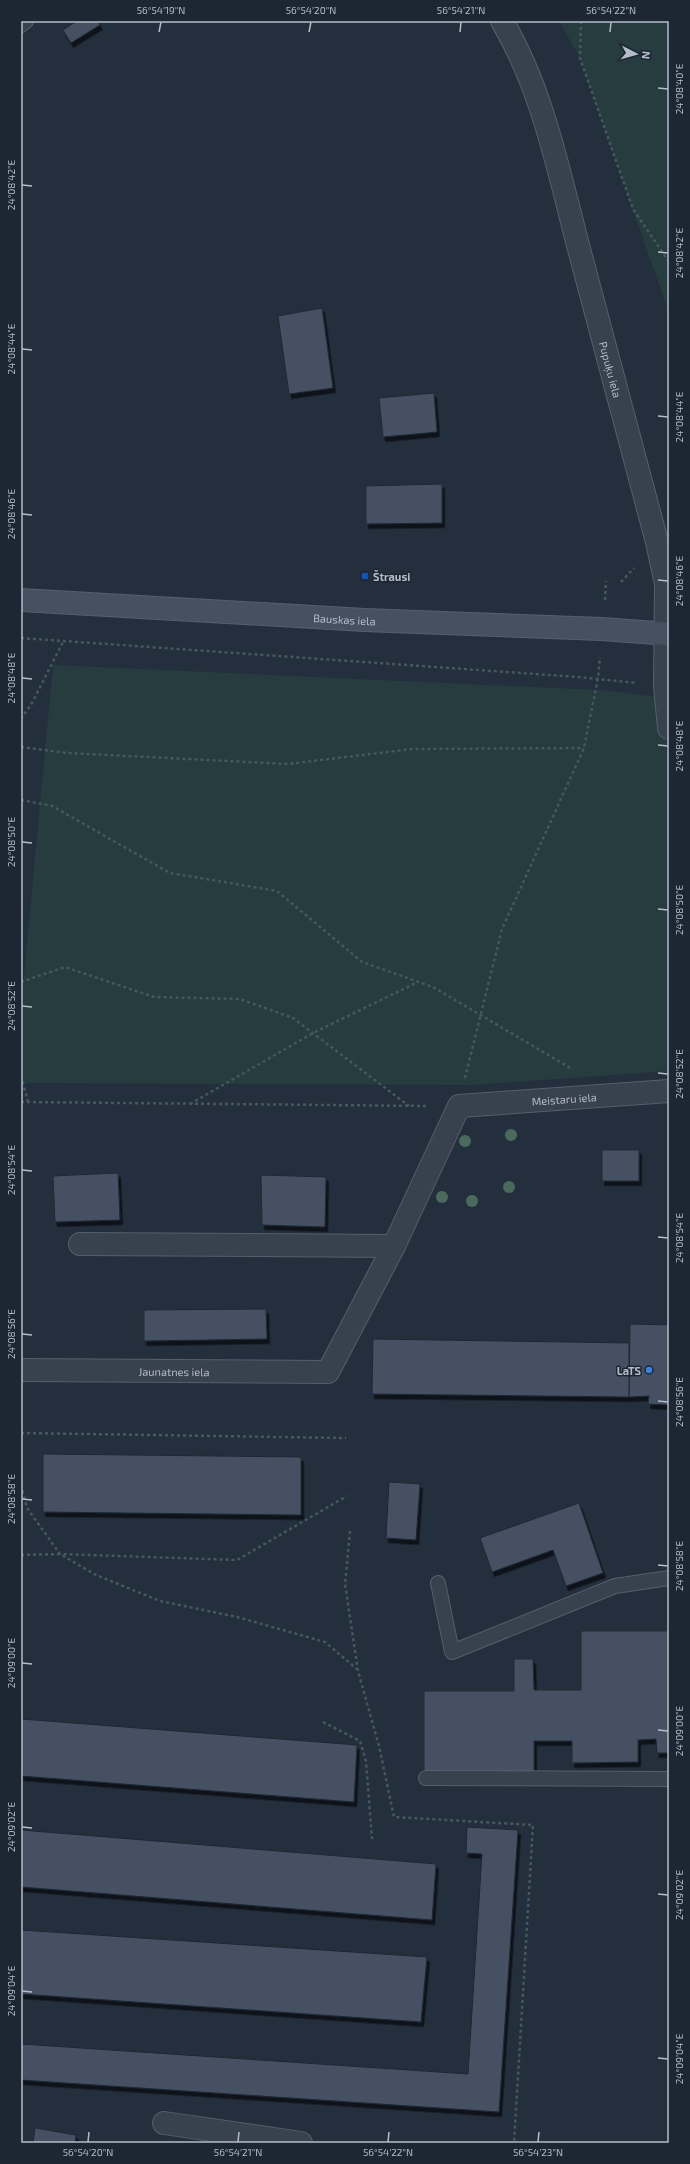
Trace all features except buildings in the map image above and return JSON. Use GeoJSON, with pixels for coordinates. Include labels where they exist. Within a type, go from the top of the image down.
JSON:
{"type":"FeatureCollection","features":[{"type":"Feature","properties":{"kind":"main road","name":"Bauskas iela"},"geometry":{"type":"LineString","coordinates":[[21,600],[356,620],[602,629],[668,634]]}},
{"type":"Feature","properties":{"kind":"street","name":"Pupuķu iela"},"geometry":{"type":"LineString","coordinates":[[502,21],[515,43],[533,86],[557,163],[658,542],[666,584],[668,634],[665,686],[669,728]]}},
{"type":"Feature","properties":{"kind":"street","name":"Meistaru iela"},"geometry":{"type":"LineString","coordinates":[[459,1106],[669,1091]]}},
{"type":"Feature","properties":{"kind":"street"},"geometry":{"type":"LineString","coordinates":[[80,1244],[394,1246],[459,1106]]}},
{"type":"Feature","properties":{"kind":"street","name":"Jaunatnes iela"},"geometry":{"type":"LineString","coordinates":[[21,1370],[328,1372],[394,1246]]}},
{"type":"Feature","properties":{"kind":"street"},"geometry":{"type":"LineString","coordinates":[[164,2123],[301,2143]]}},
{"type":"Feature","properties":{"kind":"lane"},"geometry":{"type":"LineString","coordinates":[[21,24],[26,21]]}},
{"type":"Feature","properties":{"kind":"lane"},"geometry":{"type":"LineString","coordinates":[[438,1583],[452,1652],[615,1586],[669,1578]]}},
{"type":"Feature","properties":{"kind":"lane"},"geometry":{"type":"LineString","coordinates":[[426,1778],[669,1779]]}},
{"type":"Feature","properties":{"kind":"path"},"geometry":{"type":"LineString","coordinates":[[581,21],[580,58],[633,209],[669,262]]}},
{"type":"Feature","properties":{"kind":"path"},"geometry":{"type":"LineString","coordinates":[[21,638],[598,678],[665,686]]}},
{"type":"Feature","properties":{"kind":"path"},"geometry":{"type":"LineString","coordinates":[[21,719],[32,704],[64,640]]}},
{"type":"Feature","properties":{"kind":"path"},"geometry":{"type":"LineString","coordinates":[[21,1102],[459,1106],[480,1013],[502,929],[584,748],[598,678]]}},
{"type":"Feature","properties":{"kind":"path"},"geometry":{"type":"LineString","coordinates":[[21,747],[67,753],[288,764],[412,749],[584,748]]}},
{"type":"Feature","properties":{"kind":"path"},"geometry":{"type":"LineString","coordinates":[[21,800],[52,806],[170,873],[277,890],[362,962],[433,987],[480,1013],[575,1070]]}},
{"type":"Feature","properties":{"kind":"path"},"geometry":{"type":"LineString","coordinates":[[21,982],[65,967],[154,997],[240,999],[293,1018],[409,1106]]}},
{"type":"Feature","properties":{"kind":"path"},"geometry":{"type":"LineString","coordinates":[[190,1104],[313,1033],[419,982]]}},
{"type":"Feature","properties":{"kind":"path"},"geometry":{"type":"LineString","coordinates":[[21,1076],[28,1102]]}},
{"type":"Feature","properties":{"kind":"path"},"geometry":{"type":"LineString","coordinates":[[21,1433],[346,1438]]}},
{"type":"Feature","properties":{"kind":"path"},"geometry":{"type":"LineString","coordinates":[[21,1485],[27,1508],[60,1554],[96,1575],[160,1601],[237,1617],[325,1642],[358,1671]]}},
{"type":"Feature","properties":{"kind":"path"},"geometry":{"type":"LineString","coordinates":[[21,1555],[60,1554],[237,1560],[347,1496]]}},
{"type":"Feature","properties":{"kind":"path"},"geometry":{"type":"LineString","coordinates":[[350,1531],[345,1584],[358,1671],[379,1746],[394,1817],[533,1825],[514,2143]]}},
{"type":"Feature","properties":{"kind":"path"},"geometry":{"type":"LineString","coordinates":[[323,1722],[360,1740],[366,1761],[372,1839]]}},
{"type":"Feature","properties":{"kind":"green space"},"geometry":{"type":"Polygon","coordinates":[[[559,21],[669,21],[669,313],[580,58],[559,21]]]}},
{"type":"Feature","properties":{"kind":"green space"},"geometry":{"type":"Polygon","coordinates":[[[53,665],[600,690],[669,698],[669,1071],[473,1085],[21,1083],[21,1008],[53,665]]]}},
{"type":"Feature","properties":{"kind":"place","name":"Štrausi"},"geometry":{"type":"Point","coordinates":[365,576]}},
{"type":"Feature","properties":{"kind":"place","name":"LaTS"},"geometry":{"type":"Point","coordinates":[649,1370]}}]}
